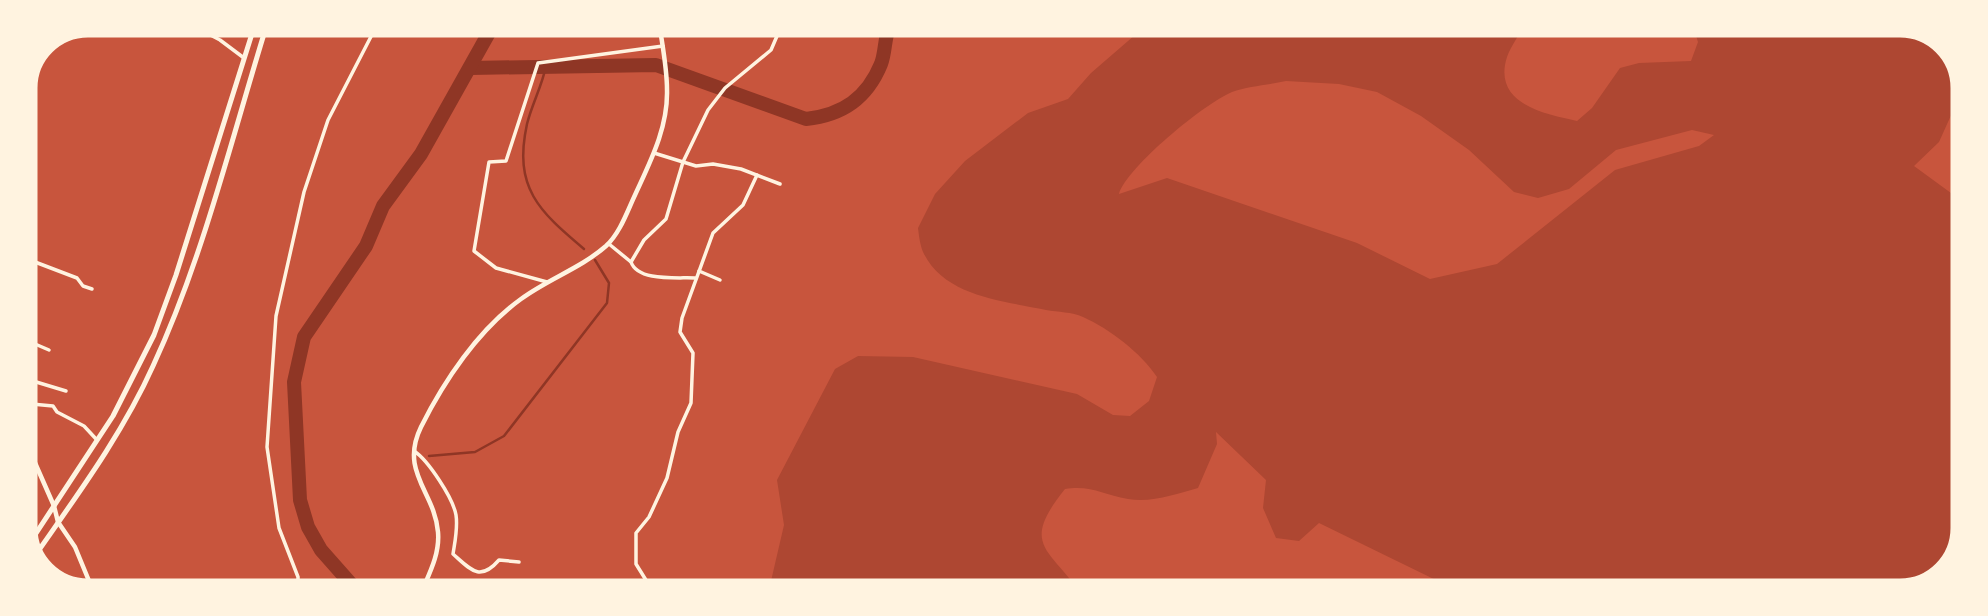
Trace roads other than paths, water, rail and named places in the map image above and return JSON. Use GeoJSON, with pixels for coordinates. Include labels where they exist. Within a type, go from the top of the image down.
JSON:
{"type":"FeatureCollection","features":[{"type":"Feature","properties":{"kind":"highway"},"geometry":{"type":"LineString","coordinates":[[34,536],[123,398],[154,335],[176,275],[252,33]]}},
{"type":"Feature","properties":{"kind":"highway"},"geometry":{"type":"LineString","coordinates":[[38,551],[124,422],[165,339],[188,280],[264,33]]}},
{"type":"Feature","properties":{"kind":"street"},"geometry":{"type":"LineString","coordinates":[[207,33],[244,58]]}},
{"type":"Feature","properties":{"kind":"street"},"geometry":{"type":"LineString","coordinates":[[298,583],[299,577],[279,528],[270,485],[267,447],[276,316],[304,192],[328,120],[373,33]]}},
{"type":"Feature","properties":{"kind":"street"},"geometry":{"type":"LineString","coordinates":[[425,583],[436,554],[438,539],[435,515],[416,476],[414,451],[421,427],[468,351],[500,315],[609,244],[624,221],[662,130],[667,90],[661,33]]}},
{"type":"Feature","properties":{"kind":"street"},"geometry":{"type":"LineString","coordinates":[[631,262],[644,240],[666,219],[683,162],[708,110],[725,88],[771,50],[780,33]]}},
{"type":"Feature","properties":{"kind":"street"},"geometry":{"type":"LineString","coordinates":[[549,282],[496,268],[474,251],[489,162],[506,161],[538,63],[663,46]]}},
{"type":"Feature","properties":{"kind":"street"},"geometry":{"type":"LineString","coordinates":[[654,153],[696,166],[722,165],[780,184]]}},
{"type":"Feature","properties":{"kind":"street"},"geometry":{"type":"LineString","coordinates":[[648,583],[636,564],[636,533],[649,517],[667,478],[678,432],[691,403],[692,353],[680,332],[713,233],[743,205],[757,175]]}},
{"type":"Feature","properties":{"kind":"street"},"geometry":{"type":"LineString","coordinates":[[609,244],[639,272],[696,278]]}},
{"type":"Feature","properties":{"kind":"street"},"geometry":{"type":"LineString","coordinates":[[33,263],[77,278],[83,286],[92,289]]}},
{"type":"Feature","properties":{"kind":"street"},"geometry":{"type":"LineString","coordinates":[[699,271],[720,280]]}},
{"type":"Feature","properties":{"kind":"street"},"geometry":{"type":"LineString","coordinates":[[33,344],[49,350]]}},
{"type":"Feature","properties":{"kind":"street"},"geometry":{"type":"LineString","coordinates":[[33,381],[66,391]]}},
{"type":"Feature","properties":{"kind":"street"},"geometry":{"type":"LineString","coordinates":[[33,404],[53,406],[57,412],[84,426],[97,440]]}},
{"type":"Feature","properties":{"kind":"street"},"geometry":{"type":"LineString","coordinates":[[414,451],[429,465],[453,506],[457,530],[453,554],[474,572],[481,573],[490,570],[499,560],[519,562]]}},
{"type":"Feature","properties":{"kind":"street"},"geometry":{"type":"LineString","coordinates":[[33,458],[58,522],[75,547],[90,583]]}},
{"type":"Feature","properties":{"kind":"waterway"},"geometry":{"type":"LineString","coordinates":[[350,583],[321,550],[308,527],[300,500],[294,382],[304,337],[366,246],[383,206],[421,154],[489,33]]}},
{"type":"Feature","properties":{"kind":"waterway"},"geometry":{"type":"LineString","coordinates":[[470,68],[656,65],[806,119],[842,109],[861,95],[881,64],[887,33]]}},
{"type":"Feature","properties":{"kind":"waterway"},"geometry":{"type":"LineString","coordinates":[[546,66],[527,124],[524,146],[527,182],[542,210],[584,249]]}},
{"type":"Feature","properties":{"kind":"waterway"},"geometry":{"type":"LineString","coordinates":[[429,456],[475,452],[504,436],[607,303],[609,283],[595,260]]}}]}
